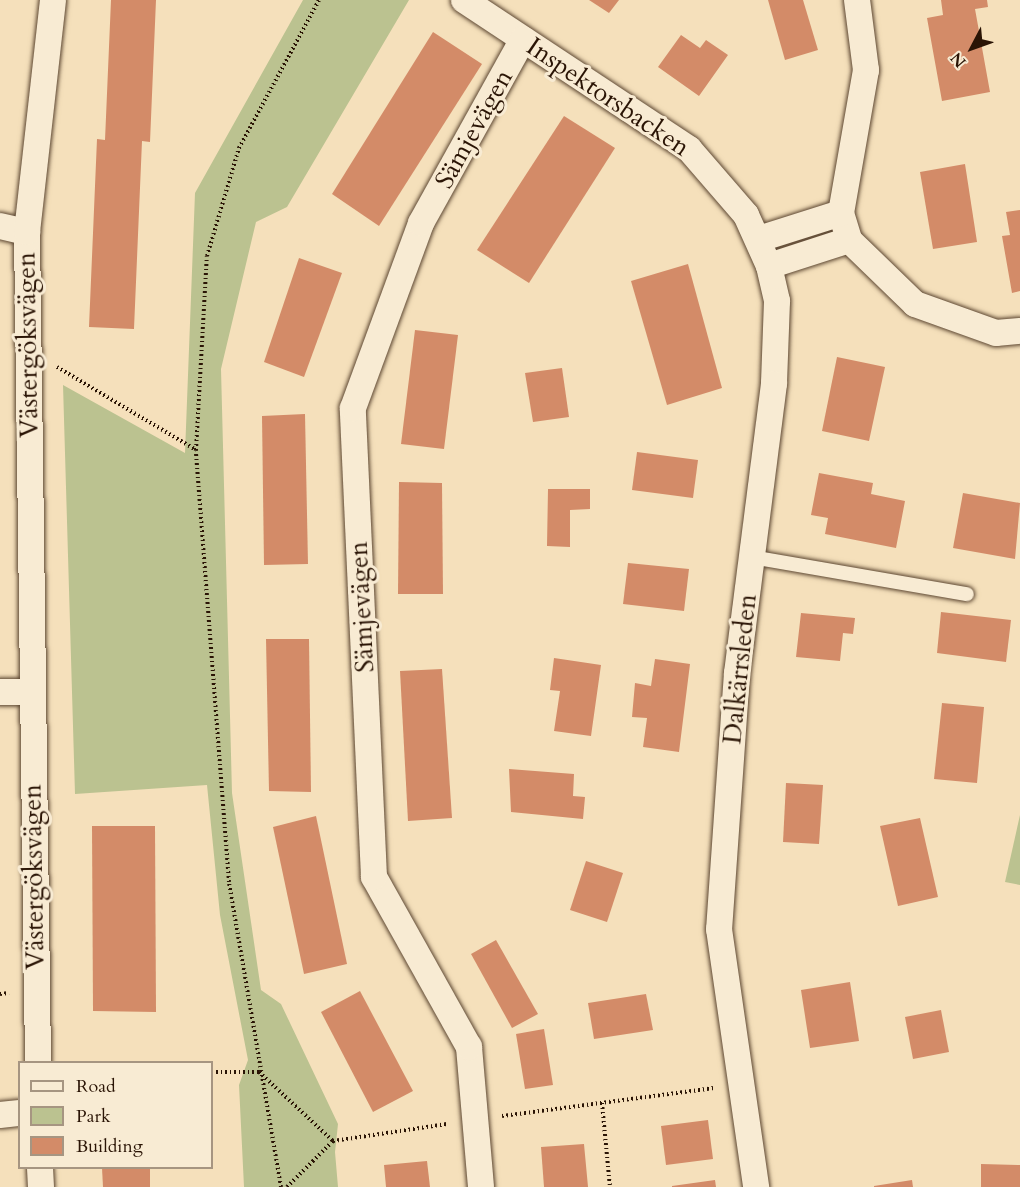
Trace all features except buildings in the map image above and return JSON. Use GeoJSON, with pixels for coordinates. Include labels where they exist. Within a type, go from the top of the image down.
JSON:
{"type":"FeatureCollection","features":[{"type":"Feature","properties":{"kind":"street","name":"Västergöksvägen"},"geometry":{"type":"LineString","coordinates":[[38,1061],[30,692],[27,232],[53,0]]}},
{"type":"Feature","properties":{"kind":"street","name":"Inspektorsbacken"},"geometry":{"type":"LineString","coordinates":[[464,0],[689,149],[746,215],[759,239]]}},
{"type":"Feature","properties":{"kind":"street"},"geometry":{"type":"LineString","coordinates":[[857,0],[866,70],[841,213],[849,240],[915,304],[996,333],[1020,331]]}},
{"type":"Feature","properties":{"kind":"street","name":"Sämjevägen"},"geometry":{"type":"LineString","coordinates":[[481,1187],[469,1047],[374,877],[353,408],[421,223],[523,39]]}},
{"type":"Feature","properties":{"kind":"street"},"geometry":{"type":"LineString","coordinates":[[759,239],[841,213]]}},
{"type":"Feature","properties":{"kind":"street"},"geometry":{"type":"LineString","coordinates":[[0,226],[27,232]]}},
{"type":"Feature","properties":{"kind":"street","name":"Dalkärrsleden"},"geometry":{"type":"LineString","coordinates":[[756,1187],[719,929],[737,674],[774,384],[777,301],[769,266],[759,239]]}},
{"type":"Feature","properties":{"kind":"street"},"geometry":{"type":"LineString","coordinates":[[769,266],[849,240]]}},
{"type":"Feature","properties":{"kind":"street"},"geometry":{"type":"LineString","coordinates":[[0,692],[30,692]]}},
{"type":"Feature","properties":{"kind":"street"},"geometry":{"type":"LineString","coordinates":[[0,1114],[18,1113]]}},
{"type":"Feature","properties":{"kind":"street"},"geometry":{"type":"LineString","coordinates":[[40,1169],[41,1187]]}},
{"type":"Feature","properties":{"kind":"lane"},"geometry":{"type":"LineString","coordinates":[[752,557],[967,594]]}},
{"type":"Feature","properties":{"kind":"path"},"geometry":{"type":"LineString","coordinates":[[281,1187],[259,1072],[229,882],[196,450],[207,256],[239,148],[319,0]]}},
{"type":"Feature","properties":{"kind":"path"},"geometry":{"type":"LineString","coordinates":[[28,350],[196,450]]}},
{"type":"Feature","properties":{"kind":"path"},"geometry":{"type":"LineString","coordinates":[[213,1072],[259,1072]]}},
{"type":"Feature","properties":{"kind":"path"},"geometry":{"type":"LineString","coordinates":[[602,1103],[610,1187]]}},
{"type":"Feature","properties":{"kind":"path"},"geometry":{"type":"LineString","coordinates":[[287,1187],[333,1141]]}},
{"type":"Feature","properties":{"kind":"green space"},"geometry":{"type":"Polygon","coordinates":[[[303,0],[409,0],[287,207],[256,222],[221,369],[232,793],[261,990],[281,1004],[338,1124],[335,1152],[338,1187],[244,1187],[239,1085],[248,1060],[220,915],[207,785],[75,794],[63,385],[185,453],[195,193],[303,0]]]}},
{"type":"Feature","properties":{"kind":"green space"},"geometry":{"type":"Polygon","coordinates":[[[1020,815],[1020,885],[1005,882],[1020,815]]]}}]}
